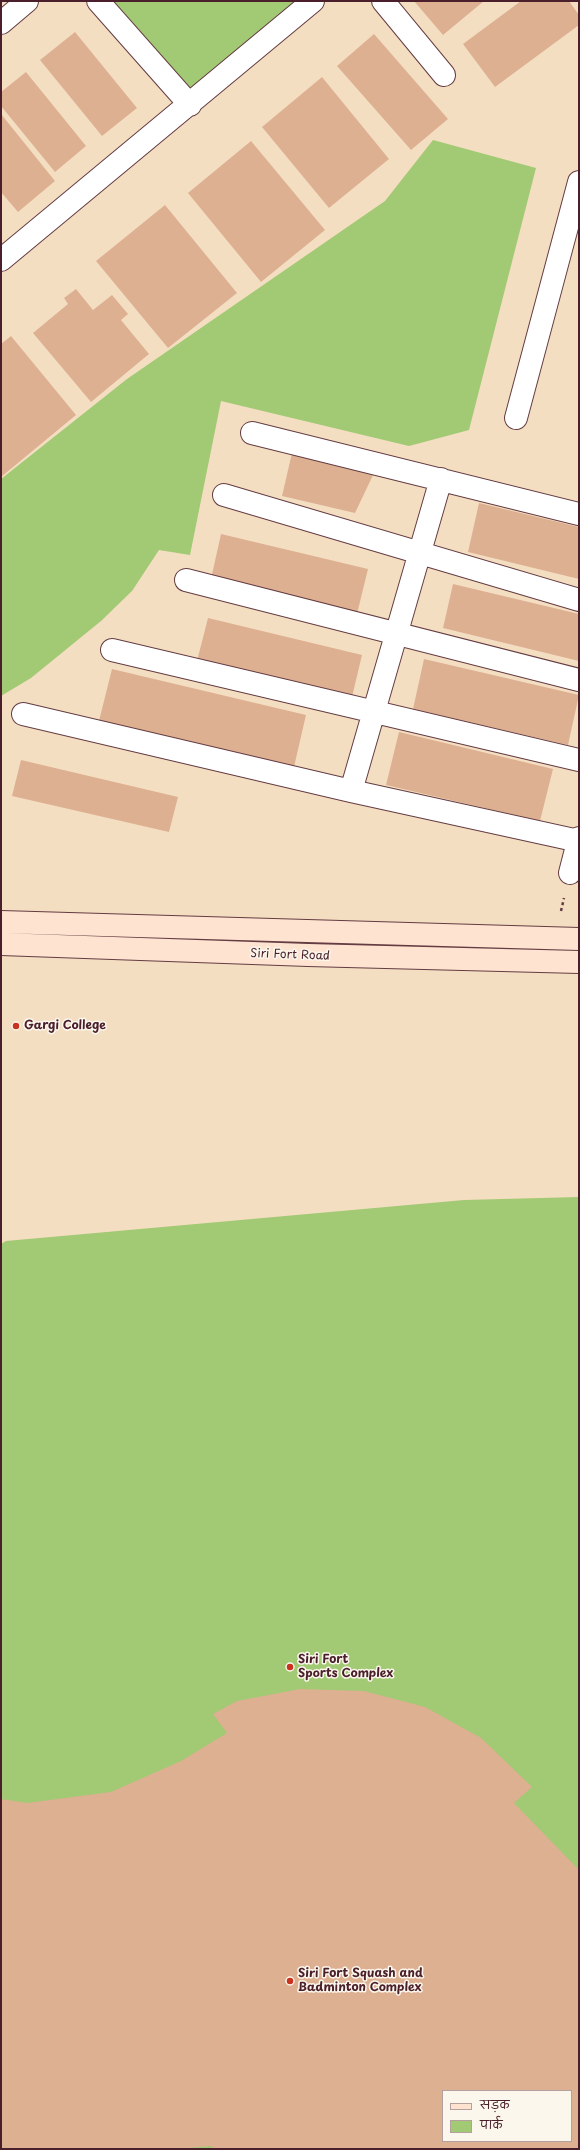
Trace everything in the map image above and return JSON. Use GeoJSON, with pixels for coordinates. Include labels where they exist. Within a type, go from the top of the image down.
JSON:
{"type":"FeatureCollection","features":[{"type":"Feature","properties":{"kind":"street"},"geometry":{"type":"LineString","coordinates":[[1,23],[27,1]]}},
{"type":"Feature","properties":{"kind":"street"},"geometry":{"type":"LineString","coordinates":[[98,1],[190,105]]}},
{"type":"Feature","properties":{"kind":"street"},"geometry":{"type":"LineString","coordinates":[[1,260],[190,105],[313,1]]}},
{"type":"Feature","properties":{"kind":"street"},"geometry":{"type":"LineString","coordinates":[[383,1],[444,76]]}},
{"type":"Feature","properties":{"kind":"street"},"geometry":{"type":"LineString","coordinates":[[516,418],[579,182]]}},
{"type":"Feature","properties":{"kind":"street"},"geometry":{"type":"LineString","coordinates":[[252,433],[579,514]]}},
{"type":"Feature","properties":{"kind":"street"},"geometry":{"type":"LineString","coordinates":[[351,791],[441,479]]}},
{"type":"Feature","properties":{"kind":"street"},"geometry":{"type":"LineString","coordinates":[[224,494],[579,600]]}},
{"type":"Feature","properties":{"kind":"street"},"geometry":{"type":"LineString","coordinates":[[186,580],[396,632],[579,680]]}},
{"type":"Feature","properties":{"kind":"street"},"geometry":{"type":"LineString","coordinates":[[112,650],[579,760]]}},
{"type":"Feature","properties":{"kind":"street"},"geometry":{"type":"LineString","coordinates":[[23,714],[351,791],[579,840],[570,873]]}},
{"type":"Feature","properties":{"kind":"street","name":"Siri Fort Road"},"geometry":{"type":"LineString","coordinates":[[1,922],[579,939]]}},
{"type":"Feature","properties":{"kind":"street","name":"Siri Fort Road"},"geometry":{"type":"LineString","coordinates":[[1,944],[308,955],[579,962]]}},
{"type":"Feature","properties":{"kind":"path"},"geometry":{"type":"LineString","coordinates":[[554,939],[570,873]]}},
{"type":"Feature","properties":{"kind":"green space"},"geometry":{"type":"Polygon","coordinates":[[[110,1],[296,1],[190,93],[110,1]]]}},
{"type":"Feature","properties":{"kind":"green space"},"geometry":{"type":"Polygon","coordinates":[[[433,140],[536,168],[469,430],[409,446],[221,401],[190,555],[159,550],[132,591],[101,621],[31,678],[1,696],[1,479],[127,379],[385,201],[433,140]]]}},
{"type":"Feature","properties":{"kind":"green space","name":"Siri Fort Sports Complex"},"geometry":{"type":"Polygon","coordinates":[[[579,1197],[579,2149],[1,2149],[1,1244],[6,1241],[464,1200],[579,1197]]]}},
{"type":"Feature","properties":{"kind":"building"},"geometry":{"type":"Polygon","coordinates":[[[414,1],[484,1],[443,35],[414,1]]]}},
{"type":"Feature","properties":{"kind":"building"},"geometry":{"type":"Polygon","coordinates":[[[521,1],[569,1],[579,15],[579,25],[495,87],[463,44],[521,1]]]}},
{"type":"Feature","properties":{"kind":"building"},"geometry":{"type":"Polygon","coordinates":[[[75,32],[137,108],[102,136],[40,60],[75,32]]]}},
{"type":"Feature","properties":{"kind":"building"},"geometry":{"type":"Polygon","coordinates":[[[374,34],[448,119],[411,150],[337,66],[374,34]]]}},
{"type":"Feature","properties":{"kind":"building"},"geometry":{"type":"Polygon","coordinates":[[[26,72],[86,146],[55,172],[1,106],[1,92],[26,72]]]}},
{"type":"Feature","properties":{"kind":"building"},"geometry":{"type":"Polygon","coordinates":[[[322,77],[389,159],[329,208],[262,127],[322,77]]]}},
{"type":"Feature","properties":{"kind":"building"},"geometry":{"type":"Polygon","coordinates":[[[1,114],[55,181],[18,212],[1,192],[1,114]]]}},
{"type":"Feature","properties":{"kind":"building"},"geometry":{"type":"Polygon","coordinates":[[[251,141],[325,230],[261,282],[188,193],[251,141]]]}},
{"type":"Feature","properties":{"kind":"building"},"geometry":{"type":"Polygon","coordinates":[[[165,205],[237,293],[168,348],[96,261],[165,205]]]}},
{"type":"Feature","properties":{"kind":"building"},"geometry":{"type":"Polygon","coordinates":[[[76,289],[93,310],[112,295],[128,314],[121,320],[149,354],[91,402],[33,333],[68,304],[64,298],[76,289]]]}},
{"type":"Feature","properties":{"kind":"building"},"geometry":{"type":"Polygon","coordinates":[[[11,336],[76,415],[1,477],[1,344],[11,336]]]}},
{"type":"Feature","properties":{"kind":"building"},"geometry":{"type":"Polygon","coordinates":[[[292,453],[374,473],[355,513],[282,496],[292,453]]]}},
{"type":"Feature","properties":{"kind":"building"},"geometry":{"type":"Polygon","coordinates":[[[479,503],[579,527],[579,579],[468,552],[479,503]]]}},
{"type":"Feature","properties":{"kind":"building"},"geometry":{"type":"Polygon","coordinates":[[[221,534],[368,569],[357,614],[211,579],[221,534]]]}},
{"type":"Feature","properties":{"kind":"building"},"geometry":{"type":"Polygon","coordinates":[[[453,584],[579,614],[579,661],[443,628],[453,584]]]}},
{"type":"Feature","properties":{"kind":"building"},"geometry":{"type":"Polygon","coordinates":[[[208,618],[362,655],[352,697],[197,661],[208,618]]]}},
{"type":"Feature","properties":{"kind":"building"},"geometry":{"type":"Polygon","coordinates":[[[424,659],[579,695],[568,745],[413,709],[424,659]]]}},
{"type":"Feature","properties":{"kind":"building"},"geometry":{"type":"Polygon","coordinates":[[[112,669],[306,715],[294,767],[99,721],[112,669]]]}},
{"type":"Feature","properties":{"kind":"building"},"geometry":{"type":"Polygon","coordinates":[[[399,732],[553,769],[540,821],[386,785],[399,732]]]}},
{"type":"Feature","properties":{"kind":"building"},"geometry":{"type":"Polygon","coordinates":[[[21,760],[178,797],[169,832],[12,796],[21,760]]]}},
{"type":"Feature","properties":{"kind":"building","name":"Siri Fort Squash and Badminton Complex"},"geometry":{"type":"Polygon","coordinates":[[[300,1689],[364,1691],[425,1707],[481,1738],[532,1787],[514,1803],[579,1870],[579,2149],[213,2149],[212,2146],[176,2149],[1,2149],[1,1799],[27,1803],[111,1792],[181,1761],[227,1733],[213,1714],[237,1701],[300,1689]]]}},
{"type":"Feature","properties":{"kind":"place","name":"Gargi College"},"geometry":{"type":"Point","coordinates":[16,1026]}},
{"type":"Feature","properties":{"kind":"place","name":"Siri Fort Sports Complex"},"geometry":{"type":"Point","coordinates":[290,1667]}},
{"type":"Feature","properties":{"kind":"place","name":"Siri Fort Squash and Badminton Complex"},"geometry":{"type":"Point","coordinates":[290,1981]}}]}
